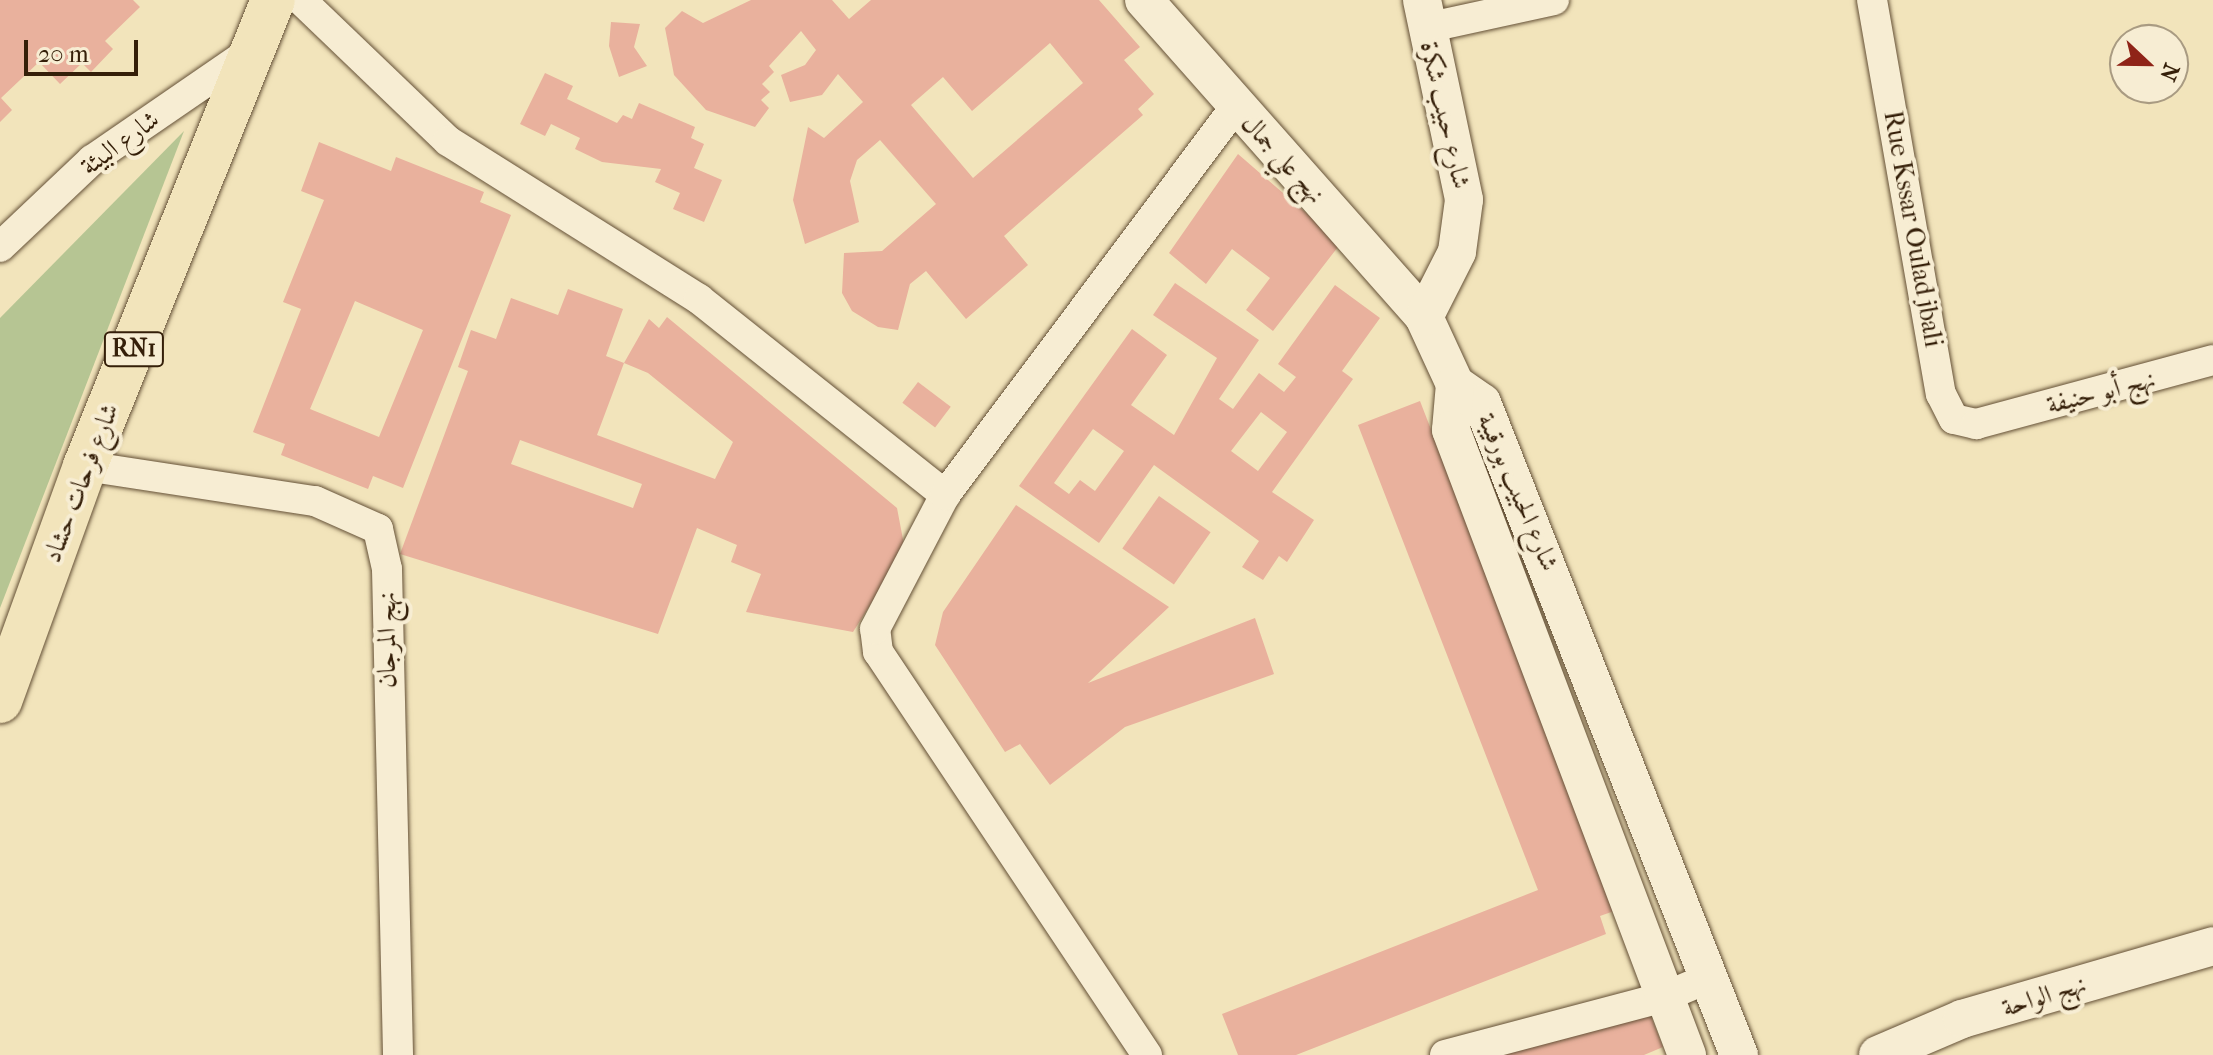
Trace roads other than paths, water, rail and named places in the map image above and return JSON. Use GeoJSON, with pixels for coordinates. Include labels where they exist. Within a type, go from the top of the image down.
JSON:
{"type":"FeatureCollection","features":[{"type":"Feature","properties":{"kind":"main road","name":"شارع فرحات حشاد"},"geometry":{"type":"LineString","coordinates":[[0,701],[85,466],[249,52],[273,0]]}},
{"type":"Feature","properties":{"kind":"street"},"geometry":{"type":"LineString","coordinates":[[301,0],[448,141],[699,299],[945,495]]}},
{"type":"Feature","properties":{"kind":"street","name":"نهج علي جمال"},"geometry":{"type":"LineString","coordinates":[[1144,0],[1424,317],[1455,384]]}},
{"type":"Feature","properties":{"kind":"street"},"geometry":{"type":"LineString","coordinates":[[1424,14],[1554,0]]}},
{"type":"Feature","properties":{"kind":"street","name":"Rue Kssar Oulad jbali"},"geometry":{"type":"LineString","coordinates":[[1872,0],[1941,394],[1954,419],[1989,420]]}},
{"type":"Feature","properties":{"kind":"street","name":"شارع حبيب شكرة"},"geometry":{"type":"LineString","coordinates":[[1424,14],[1464,200],[1457,252],[1424,317]]}},
{"type":"Feature","properties":{"kind":"street","name":"شارع البيئة"},"geometry":{"type":"LineString","coordinates":[[0,247],[92,160],[249,52]]}},
{"type":"Feature","properties":{"kind":"street"},"geometry":{"type":"LineString","coordinates":[[1147,1055],[878,652],[880,608],[945,495],[1236,106]]}},
{"type":"Feature","properties":{"kind":"street","name":"نهج أبو حنيفة"},"geometry":{"type":"LineString","coordinates":[[1989,420],[2213,360]]}},
{"type":"Feature","properties":{"kind":"street","name":"شارع الحبيب بورقيبة"},"geometry":{"type":"LineString","coordinates":[[1455,384],[1482,403],[1499,433],[1739,1055]]}},
{"type":"Feature","properties":{"kind":"street","name":"شارع الحبيب بورقيبة"},"geometry":{"type":"LineString","coordinates":[[1455,384],[1451,430],[1687,1055]]}},
{"type":"Feature","properties":{"kind":"street","name":"نهج المرجان"},"geometry":{"type":"LineString","coordinates":[[85,466],[315,501],[378,529],[387,569],[398,1055]]}},
{"type":"Feature","properties":{"kind":"street","name":"نهج الواحة"},"geometry":{"type":"LineString","coordinates":[[1878,1055],[1962,1019],[2213,946]]}},
{"type":"Feature","properties":{"kind":"street"},"geometry":{"type":"LineString","coordinates":[[1445,1055],[1664,997],[1709,978]]}}]}
